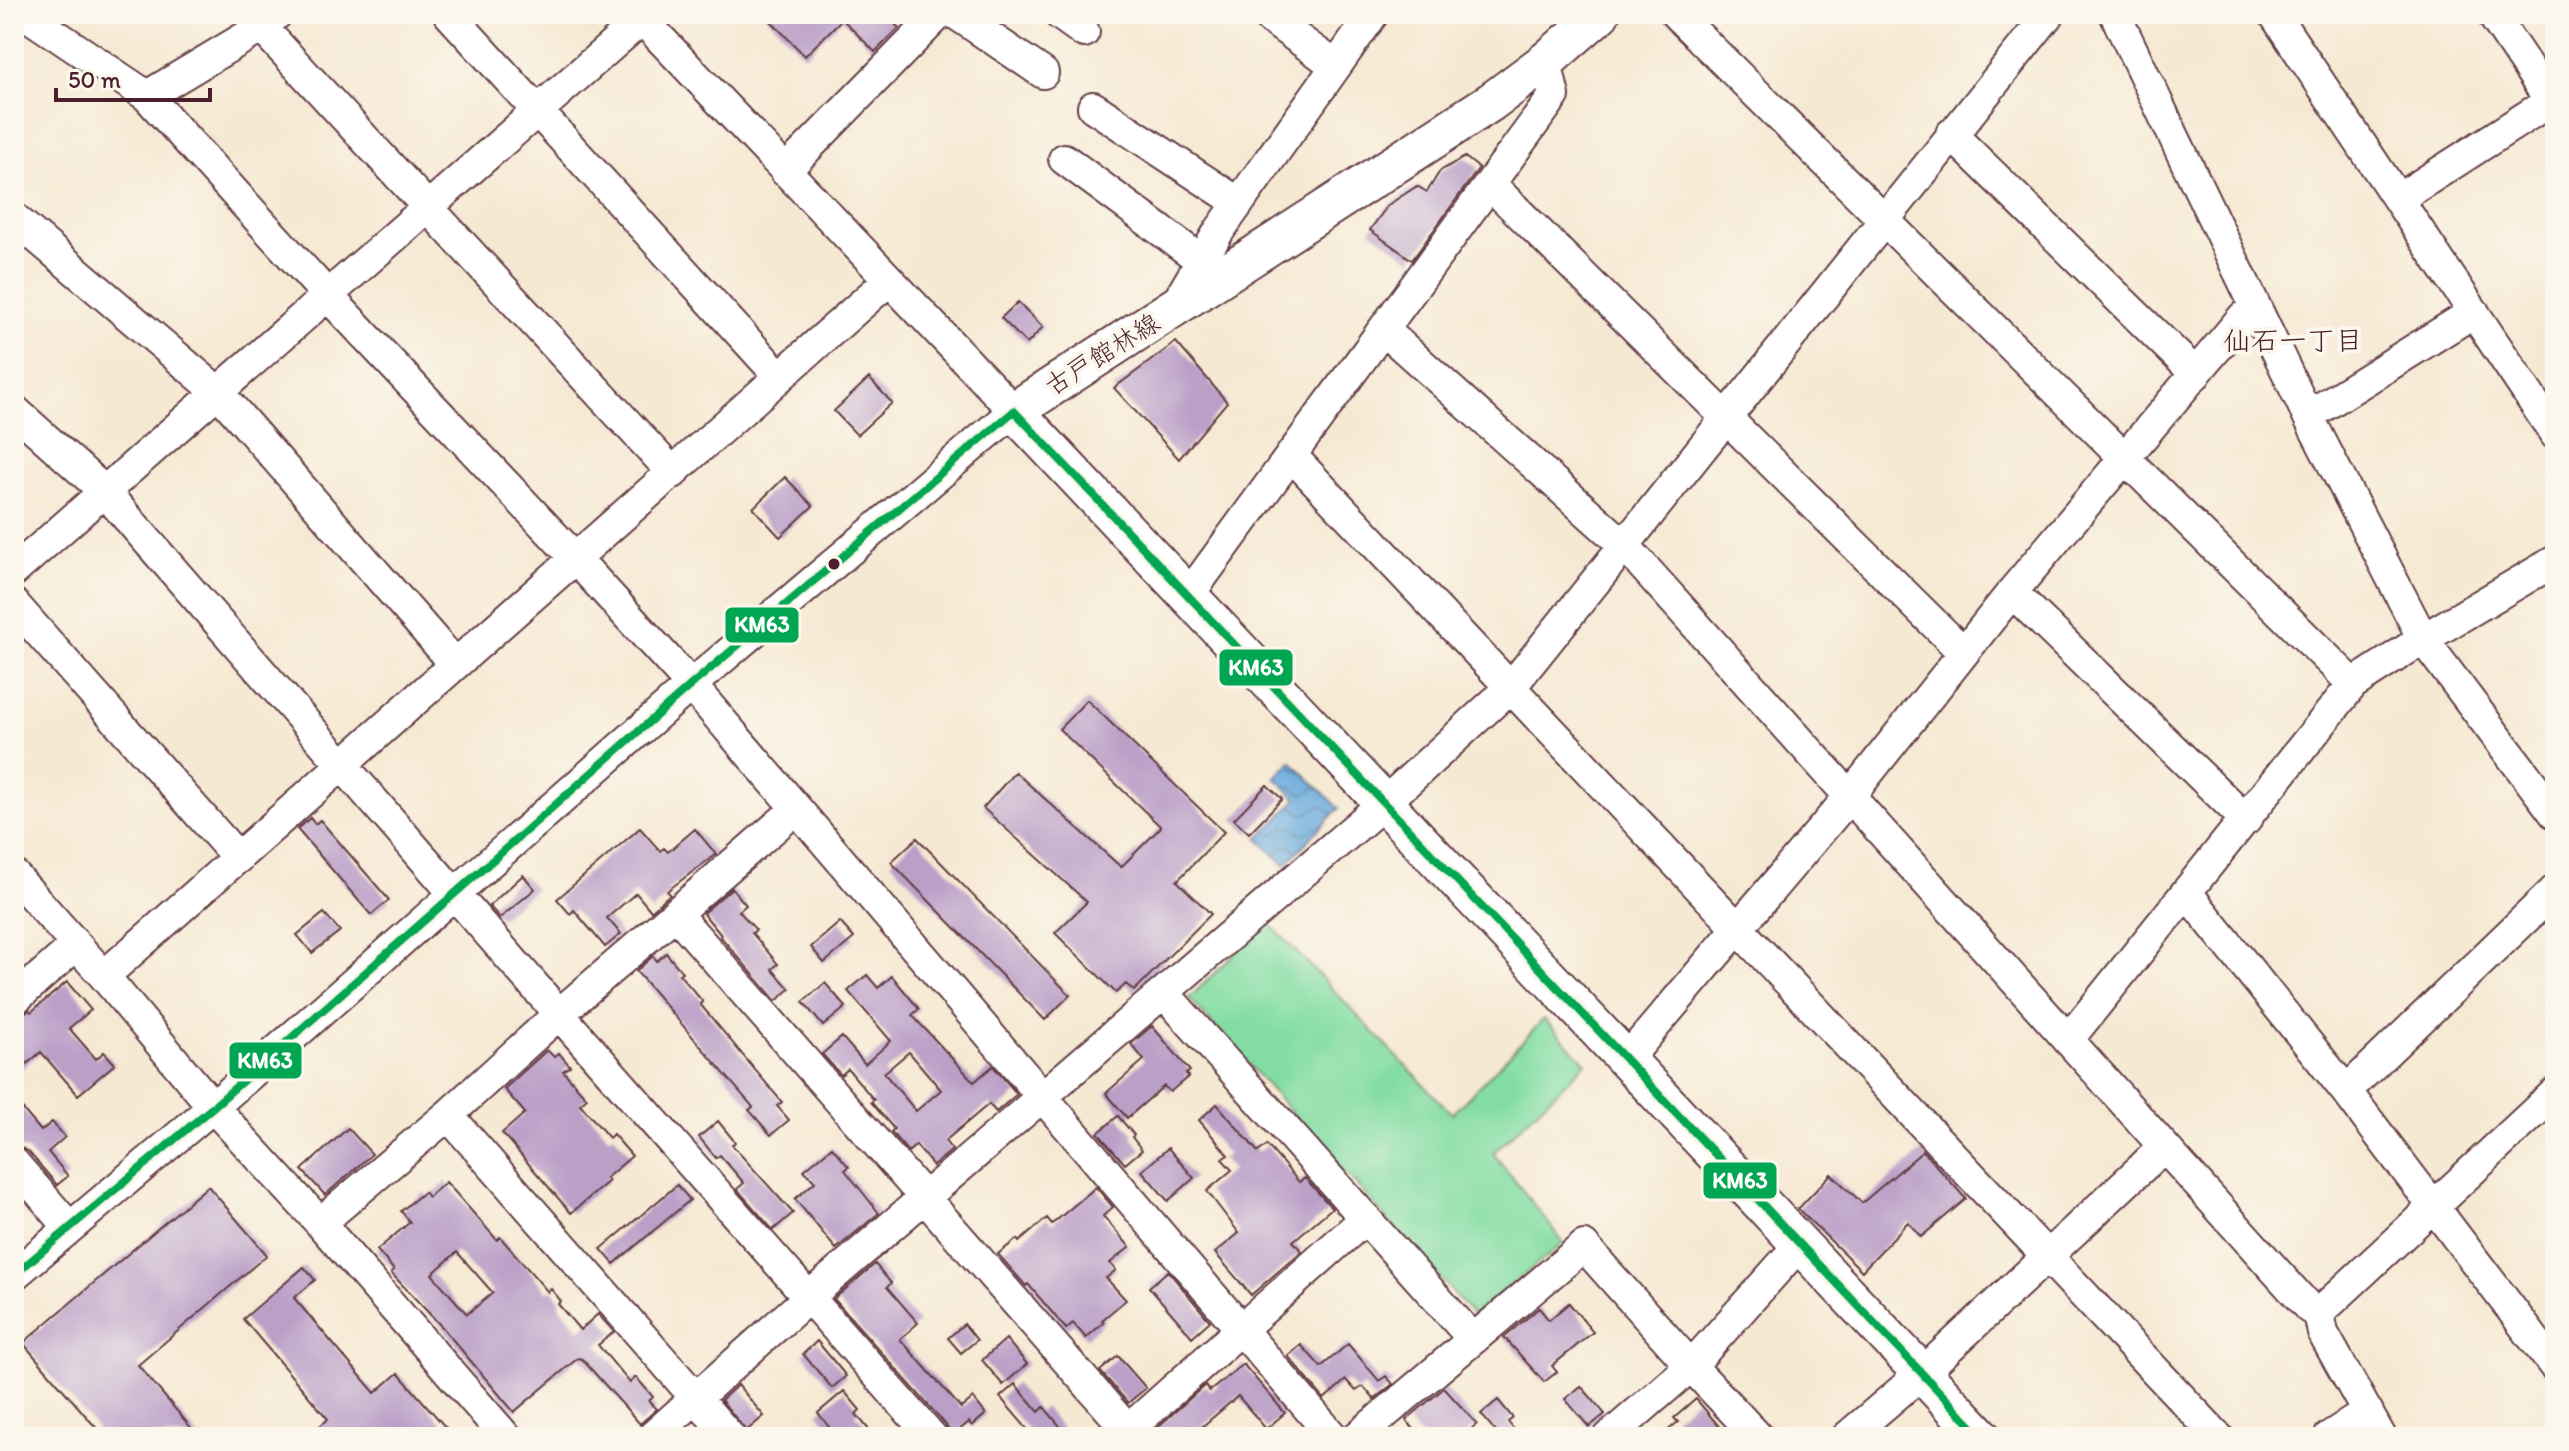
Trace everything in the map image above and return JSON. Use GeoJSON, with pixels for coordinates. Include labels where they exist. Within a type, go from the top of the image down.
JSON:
{"type":"FeatureCollection","features":[{"type":"Feature","properties":{"kind":"main road","name":"古戸館林線"},"geometry":{"type":"LineString","coordinates":[[1600,14],[1546,61],[1491,102],[1014,411],[1982,1437]]}},
{"type":"Feature","properties":{"kind":"street"},"geometry":{"type":"LineString","coordinates":[[25,14],[147,96],[328,296],[576,559],[691,685],[1333,1437]]}},
{"type":"Feature","properties":{"kind":"street"},"geometry":{"type":"LineString","coordinates":[[449,14],[780,377]]}},
{"type":"Feature","properties":{"kind":"street"},"geometry":{"type":"LineString","coordinates":[[785,171],[939,14]]}},
{"type":"Feature","properties":{"kind":"street"},"geometry":{"type":"LineString","coordinates":[[956,14],[1043,73]]}},
{"type":"Feature","properties":{"kind":"street"},"geometry":{"type":"LineString","coordinates":[[1059,14],[1084,32]]}},
{"type":"Feature","properties":{"kind":"street"},"geometry":{"type":"LineString","coordinates":[[1264,14],[1336,66]]}},
{"type":"Feature","properties":{"kind":"street"},"geometry":{"type":"LineString","coordinates":[[1173,309],[1239,203],[1373,14]]}},
{"type":"Feature","properties":{"kind":"street"},"geometry":{"type":"LineString","coordinates":[[1676,14],[2353,684]]}},
{"type":"Feature","properties":{"kind":"street"},"geometry":{"type":"LineString","coordinates":[[652,1437],[1041,1095],[1384,803],[1511,687],[2049,14]]}},
{"type":"Feature","properties":{"kind":"street"},"geometry":{"type":"LineString","coordinates":[[2115,14],[2308,416],[2423,639],[2555,814]]}},
{"type":"Feature","properties":{"kind":"street"},"geometry":{"type":"LineString","coordinates":[[2274,14],[2555,434]]}},
{"type":"Feature","properties":{"kind":"street"},"geometry":{"type":"LineString","coordinates":[[2398,199],[2553,102],[2492,14]]}},
{"type":"Feature","properties":{"kind":"street"},"geometry":{"type":"LineString","coordinates":[[14,571],[538,111],[639,17],[1014,411],[691,685],[213,1107],[14,1275]]}},
{"type":"Feature","properties":{"kind":"street"},"geometry":{"type":"LineString","coordinates":[[147,96],[265,20],[427,209],[673,473]]}},
{"type":"Feature","properties":{"kind":"street"},"geometry":{"type":"LineString","coordinates":[[1188,596],[1554,96],[1546,61]]}},
{"type":"Feature","properties":{"kind":"street"},"geometry":{"type":"LineString","coordinates":[[1093,107],[1239,203]]}},
{"type":"Feature","properties":{"kind":"street"},"geometry":{"type":"LineString","coordinates":[[1951,134],[2196,374]]}},
{"type":"Feature","properties":{"kind":"street"},"geometry":{"type":"LineString","coordinates":[[1064,159],[1202,261]]}},
{"type":"Feature","properties":{"kind":"street"},"geometry":{"type":"LineString","coordinates":[[1491,185],[1963,652]]}},
{"type":"Feature","properties":{"kind":"street"},"geometry":{"type":"LineString","coordinates":[[14,218],[218,392],[455,664]]}},
{"type":"Feature","properties":{"kind":"street"},"geometry":{"type":"LineString","coordinates":[[104,976],[889,280]]}},
{"type":"Feature","properties":{"kind":"street"},"geometry":{"type":"LineString","coordinates":[[1626,1060],[1850,796],[1963,652],[2124,458],[2243,317],[2256,309]]}},
{"type":"Feature","properties":{"kind":"street"},"geometry":{"type":"LineString","coordinates":[[2308,416],[2474,312]]}},
{"type":"Feature","properties":{"kind":"street"},"geometry":{"type":"LineString","coordinates":[[1384,330],[1624,545],[2309,1308],[2319,1313]]}},
{"type":"Feature","properties":{"kind":"street"},"geometry":{"type":"LineString","coordinates":[[14,410],[104,491],[932,1437]]}},
{"type":"Feature","properties":{"kind":"street"},"geometry":{"type":"LineString","coordinates":[[1291,455],[2218,1437]]}},
{"type":"Feature","properties":{"kind":"street"},"geometry":{"type":"LineString","coordinates":[[2068,1040],[2353,684],[2555,561]]}},
{"type":"Feature","properties":{"kind":"street"},"geometry":{"type":"LineString","coordinates":[[2012,592],[2246,820]]}},
{"type":"Feature","properties":{"kind":"street"},"geometry":{"type":"LineString","coordinates":[[14,604],[238,858]]}},
{"type":"Feature","properties":{"kind":"street"},"geometry":{"type":"LineString","coordinates":[[320,1223],[448,1115],[559,1014],[795,810]]}},
{"type":"Feature","properties":{"kind":"street"},"geometry":{"type":"LineString","coordinates":[[14,875],[104,976],[213,1107],[320,1223],[506,1437]]}},
{"type":"Feature","properties":{"kind":"street"},"geometry":{"type":"LineString","coordinates":[[2346,1091],[2555,890]]}},
{"type":"Feature","properties":{"kind":"street"},"geometry":{"type":"LineString","coordinates":[[2187,893],[2346,1091],[2555,1367]]}},
{"type":"Feature","properties":{"kind":"street"},"geometry":{"type":"LineString","coordinates":[[676,914],[1127,1435],[1241,1328],[1366,1218]]}},
{"type":"Feature","properties":{"kind":"street"},"geometry":{"type":"LineString","coordinates":[[14,1000],[76,945]]}},
{"type":"Feature","properties":{"kind":"street"},"geometry":{"type":"LineString","coordinates":[[1164,993],[1473,1339]]}},
{"type":"Feature","properties":{"kind":"street"},"geometry":{"type":"LineString","coordinates":[[2319,1313],[2555,1093]]}},
{"type":"Feature","properties":{"kind":"street"},"geometry":{"type":"LineString","coordinates":[[448,1115],[730,1437]]}},
{"type":"Feature","properties":{"kind":"street"},"geometry":{"type":"LineString","coordinates":[[1847,1437],[1922,1373],[2164,1147]]}},
{"type":"Feature","properties":{"kind":"street"},"geometry":{"type":"LineString","coordinates":[[14,1163],[69,1227]]}},
{"type":"Feature","properties":{"kind":"street"},"geometry":{"type":"LineString","coordinates":[[1609,1437],[1691,1366],[1800,1244]]}},
{"type":"Feature","properties":{"kind":"street"},"geometry":{"type":"LineString","coordinates":[[1357,1437],[1584,1246],[1758,1437]]}},
{"type":"Feature","properties":{"kind":"street"},"geometry":{"type":"LineString","coordinates":[[2319,1313],[2323,1333],[2374,1425],[2329,1437]]}},
{"type":"Feature","properties":{"kind":"green space"},"geometry":{"type":"Polygon","coordinates":[[[1268,922],[1452,1114],[1544,1019],[1586,1063],[1493,1153],[1564,1243],[1473,1315],[1189,998],[1268,922]]]}},
{"type":"Feature","properties":{"kind":"water"},"geometry":{"type":"Polygon","coordinates":[[[1291,761],[1339,808],[1285,865],[1258,839],[1297,799],[1275,778],[1291,761]]]}},
{"type":"Feature","properties":{"kind":"building"},"geometry":{"type":"Polygon","coordinates":[[[764,14],[885,14],[899,28],[875,52],[842,19],[805,56],[764,14]]]}},
{"type":"Feature","properties":{"kind":"building"},"geometry":{"type":"Polygon","coordinates":[[[1465,157],[1479,168],[1412,260],[1370,230],[1388,205],[1417,186],[1427,192],[1440,171],[1465,157]]]}},
{"type":"Feature","properties":{"kind":"building"},"geometry":{"type":"Polygon","coordinates":[[[1018,302],[1043,327],[1027,344],[1001,318],[1018,302]]]}},
{"type":"Feature","properties":{"kind":"building"},"geometry":{"type":"Polygon","coordinates":[[[1176,342],[1227,402],[1179,459],[1114,388],[1176,342]]]}},
{"type":"Feature","properties":{"kind":"building"},"geometry":{"type":"Polygon","coordinates":[[[869,378],[892,403],[857,435],[834,411],[869,378]]]}},
{"type":"Feature","properties":{"kind":"building"},"geometry":{"type":"Polygon","coordinates":[[[785,477],[813,506],[780,537],[753,508],[785,477]]]}},
{"type":"Feature","properties":{"kind":"building"},"geometry":{"type":"Polygon","coordinates":[[[1087,700],[1224,832],[1177,881],[1211,914],[1134,991],[1126,984],[1116,993],[1055,933],[1087,902],[983,808],[1015,772],[1121,867],[1161,827],[1059,729],[1087,700]]]}},
{"type":"Feature","properties":{"kind":"building"},"geometry":{"type":"Polygon","coordinates":[[[1267,785],[1282,799],[1249,833],[1234,819],[1267,785]]]}},
{"type":"Feature","properties":{"kind":"building"},"geometry":{"type":"Polygon","coordinates":[[[310,818],[315,824],[320,820],[389,900],[371,915],[297,829],[310,818]]]}},
{"type":"Feature","properties":{"kind":"building"},"geometry":{"type":"Polygon","coordinates":[[[640,828],[660,851],[664,848],[668,852],[695,829],[716,854],[667,891],[670,894],[651,911],[636,893],[607,918],[621,934],[605,947],[574,910],[570,914],[557,899],[640,828]]]}},
{"type":"Feature","properties":{"kind":"building"},"geometry":{"type":"Polygon","coordinates":[[[917,838],[1070,995],[1045,1020],[891,862],[917,838]]]}},
{"type":"Feature","properties":{"kind":"building"},"geometry":{"type":"Polygon","coordinates":[[[523,875],[535,889],[500,918],[489,906],[523,875]]]}},
{"type":"Feature","properties":{"kind":"building"},"geometry":{"type":"Polygon","coordinates":[[[732,888],[746,905],[739,911],[756,930],[752,933],[778,964],[772,969],[790,989],[776,1001],[703,913],[732,888]]]}},
{"type":"Feature","properties":{"kind":"building"},"geometry":{"type":"Polygon","coordinates":[[[324,913],[340,931],[312,953],[297,935],[324,913]]]}},
{"type":"Feature","properties":{"kind":"building"},"geometry":{"type":"Polygon","coordinates":[[[840,922],[854,938],[824,963],[811,947],[840,922]]]}},
{"type":"Feature","properties":{"kind":"building"},"geometry":{"type":"Polygon","coordinates":[[[666,953],[703,1002],[700,1004],[782,1102],[777,1106],[789,1120],[771,1135],[749,1110],[753,1107],[636,971],[653,956],[657,961],[666,953]]]}},
{"type":"Feature","properties":{"kind":"building"},"geometry":{"type":"Polygon","coordinates":[[[867,975],[878,988],[892,976],[919,1009],[912,1015],[974,1082],[993,1066],[1017,1094],[996,1112],[989,1104],[945,1141],[952,1150],[933,1166],[916,1145],[908,1152],[891,1132],[894,1129],[871,1102],[874,1100],[848,1069],[841,1075],[822,1054],[842,1037],[865,1064],[891,1041],[848,991],[867,975]],[[909,1052],[884,1073],[916,1111],[941,1090],[909,1052]]]}},
{"type":"Feature","properties":{"kind":"building"},"geometry":{"type":"Polygon","coordinates":[[[67,982],[91,1010],[69,1028],[96,1059],[104,1052],[115,1064],[78,1095],[41,1052],[14,1075],[14,1018],[29,1010],[31,1012],[67,982]]]}},
{"type":"Feature","properties":{"kind":"building"},"geometry":{"type":"Polygon","coordinates":[[[825,983],[846,1007],[823,1026],[803,1002],[825,983]]]}},
{"type":"Feature","properties":{"kind":"building"},"geometry":{"type":"Polygon","coordinates":[[[1152,1026],[1190,1071],[1186,1074],[1189,1076],[1170,1092],[1164,1086],[1127,1118],[1106,1093],[1144,1060],[1131,1044],[1152,1026]]]}},
{"type":"Feature","properties":{"kind":"building"},"geometry":{"type":"Polygon","coordinates":[[[547,1050],[554,1057],[559,1053],[570,1066],[563,1071],[587,1098],[580,1104],[609,1138],[613,1134],[632,1156],[606,1178],[609,1181],[571,1213],[502,1133],[525,1113],[504,1089],[547,1050]]]}},
{"type":"Feature","properties":{"kind":"building"},"geometry":{"type":"Polygon","coordinates":[[[14,1099],[41,1131],[52,1122],[65,1137],[48,1152],[68,1176],[57,1185],[28,1151],[14,1145],[14,1099]]]}},
{"type":"Feature","properties":{"kind":"building"},"geometry":{"type":"Polygon","coordinates":[[[1217,1104],[1258,1152],[1267,1145],[1299,1182],[1305,1178],[1332,1208],[1293,1241],[1302,1251],[1251,1295],[1215,1253],[1239,1233],[1207,1191],[1232,1170],[1222,1159],[1228,1155],[1199,1120],[1217,1104]]]}},
{"type":"Feature","properties":{"kind":"building"},"geometry":{"type":"Polygon","coordinates":[[[1118,1116],[1142,1150],[1125,1164],[1098,1133],[1118,1116]]]}},
{"type":"Feature","properties":{"kind":"building"},"geometry":{"type":"Polygon","coordinates":[[[718,1121],[735,1142],[732,1145],[793,1213],[773,1230],[737,1189],[744,1183],[720,1155],[716,1158],[699,1137],[718,1121]]]}},
{"type":"Feature","properties":{"kind":"building"},"geometry":{"type":"Polygon","coordinates":[[[348,1128],[372,1154],[325,1195],[302,1170],[348,1128]]]}},
{"type":"Feature","properties":{"kind":"building"},"geometry":{"type":"Polygon","coordinates":[[[832,1147],[849,1167],[845,1170],[879,1213],[836,1249],[795,1199],[815,1182],[804,1170],[832,1147]]]}},
{"type":"Feature","properties":{"kind":"building"},"geometry":{"type":"Polygon","coordinates":[[[1168,1148],[1194,1178],[1168,1201],[1142,1171],[1168,1148]]]}},
{"type":"Feature","properties":{"kind":"building"},"geometry":{"type":"Polygon","coordinates":[[[1923,1151],[1966,1199],[1921,1237],[1908,1222],[1862,1271],[1798,1209],[1831,1174],[1862,1203],[1923,1151]]]}},
{"type":"Feature","properties":{"kind":"building"},"geometry":{"type":"Polygon","coordinates":[[[446,1182],[548,1292],[551,1289],[561,1301],[558,1304],[580,1330],[598,1314],[614,1332],[598,1345],[630,1383],[636,1377],[653,1397],[649,1401],[657,1409],[640,1424],[578,1358],[514,1412],[442,1327],[391,1273],[394,1270],[377,1250],[410,1222],[401,1211],[424,1192],[428,1197],[446,1182]],[[457,1252],[432,1274],[467,1314],[493,1293],[457,1252]]]}},
{"type":"Feature","properties":{"kind":"building"},"geometry":{"type":"Polygon","coordinates":[[[677,1185],[690,1200],[614,1264],[601,1249],[677,1185]]]}},
{"type":"Feature","properties":{"kind":"building"},"geometry":{"type":"Polygon","coordinates":[[[208,1186],[267,1255],[138,1365],[199,1437],[104,1437],[23,1343],[208,1186]]]}},
{"type":"Feature","properties":{"kind":"building"},"geometry":{"type":"Polygon","coordinates":[[[1096,1187],[1113,1207],[1103,1216],[1130,1247],[1110,1263],[1116,1270],[1106,1278],[1126,1300],[1086,1338],[1073,1323],[1066,1329],[998,1254],[1017,1239],[1019,1242],[1047,1218],[1052,1224],[1096,1187]]]}},
{"type":"Feature","properties":{"kind":"building"},"geometry":{"type":"Polygon","coordinates":[[[875,1264],[891,1283],[887,1287],[918,1323],[900,1339],[961,1408],[973,1398],[986,1414],[972,1426],[969,1422],[951,1437],[946,1425],[834,1299],[875,1264]]]}},
{"type":"Feature","properties":{"kind":"building"},"geometry":{"type":"Polygon","coordinates":[[[304,1267],[315,1280],[294,1298],[375,1393],[398,1373],[454,1437],[307,1437],[328,1419],[243,1319],[304,1267]]]}},
{"type":"Feature","properties":{"kind":"building"},"geometry":{"type":"Polygon","coordinates":[[[1168,1271],[1210,1321],[1192,1337],[1149,1287],[1168,1271]]]}},
{"type":"Feature","properties":{"kind":"building"},"geometry":{"type":"Polygon","coordinates":[[[1569,1303],[1593,1332],[1552,1366],[1557,1372],[1544,1382],[1504,1337],[1539,1308],[1549,1320],[1569,1303]]]}},
{"type":"Feature","properties":{"kind":"building"},"geometry":{"type":"Polygon","coordinates":[[[964,1324],[977,1340],[961,1353],[948,1338],[964,1324]]]}},
{"type":"Feature","properties":{"kind":"building"},"geometry":{"type":"Polygon","coordinates":[[[1006,1339],[1027,1364],[1003,1385],[982,1360],[1006,1339]]]}},
{"type":"Feature","properties":{"kind":"building"},"geometry":{"type":"Polygon","coordinates":[[[817,1341],[846,1376],[832,1388],[803,1354],[817,1341]]]}},
{"type":"Feature","properties":{"kind":"building"},"geometry":{"type":"Polygon","coordinates":[[[1348,1344],[1379,1381],[1386,1376],[1393,1384],[1374,1399],[1363,1386],[1356,1391],[1346,1380],[1324,1399],[1288,1356],[1301,1345],[1321,1367],[1348,1344]]]}},
{"type":"Feature","properties":{"kind":"building"},"geometry":{"type":"Polygon","coordinates":[[[1118,1356],[1146,1388],[1128,1403],[1100,1371],[1118,1356]]]}},
{"type":"Feature","properties":{"kind":"building"},"geometry":{"type":"Polygon","coordinates":[[[1243,1364],[1285,1413],[1266,1429],[1238,1396],[1190,1437],[1152,1437],[1151,1433],[1205,1385],[1210,1391],[1243,1364]]]}},
{"type":"Feature","properties":{"kind":"building"},"geometry":{"type":"Polygon","coordinates":[[[1015,1384],[1039,1412],[1044,1407],[1069,1437],[1034,1437],[1000,1397],[1015,1384]]]}},
{"type":"Feature","properties":{"kind":"building"},"geometry":{"type":"Polygon","coordinates":[[[738,1385],[764,1416],[746,1431],[721,1400],[738,1385]]]}},
{"type":"Feature","properties":{"kind":"building"},"geometry":{"type":"Polygon","coordinates":[[[1581,1386],[1605,1414],[1589,1427],[1565,1399],[1581,1386]]]}},
{"type":"Feature","properties":{"kind":"building"},"geometry":{"type":"Polygon","coordinates":[[[1444,1388],[1477,1424],[1462,1437],[1421,1437],[1406,1420],[1444,1388]]]}},
{"type":"Feature","properties":{"kind":"building"},"geometry":{"type":"Polygon","coordinates":[[[844,1391],[860,1410],[856,1414],[875,1437],[837,1437],[818,1413],[844,1391]]]}},
{"type":"Feature","properties":{"kind":"building"},"geometry":{"type":"Polygon","coordinates":[[[1696,1399],[1728,1437],[1660,1437],[1678,1422],[1674,1418],[1696,1399]]]}},
{"type":"Feature","properties":{"kind":"building"},"geometry":{"type":"Polygon","coordinates":[[[1498,1400],[1513,1418],[1508,1422],[1520,1437],[1500,1437],[1481,1414],[1498,1400]]]}},
{"type":"Feature","properties":{"kind":"transit line","name":"KM63"},"geometry":{"type":"LineString","coordinates":[[1014,411],[1982,1437]]}},
{"type":"Feature","properties":{"kind":"transit line","name":"KM63"},"geometry":{"type":"LineString","coordinates":[[14,1275],[213,1107],[691,685],[1014,411]]}},
{"type":"Feature","properties":{"kind":"district","name":"仙石一丁目"},"geometry":{"type":"Point","coordinates":[2293,340]}}]}
